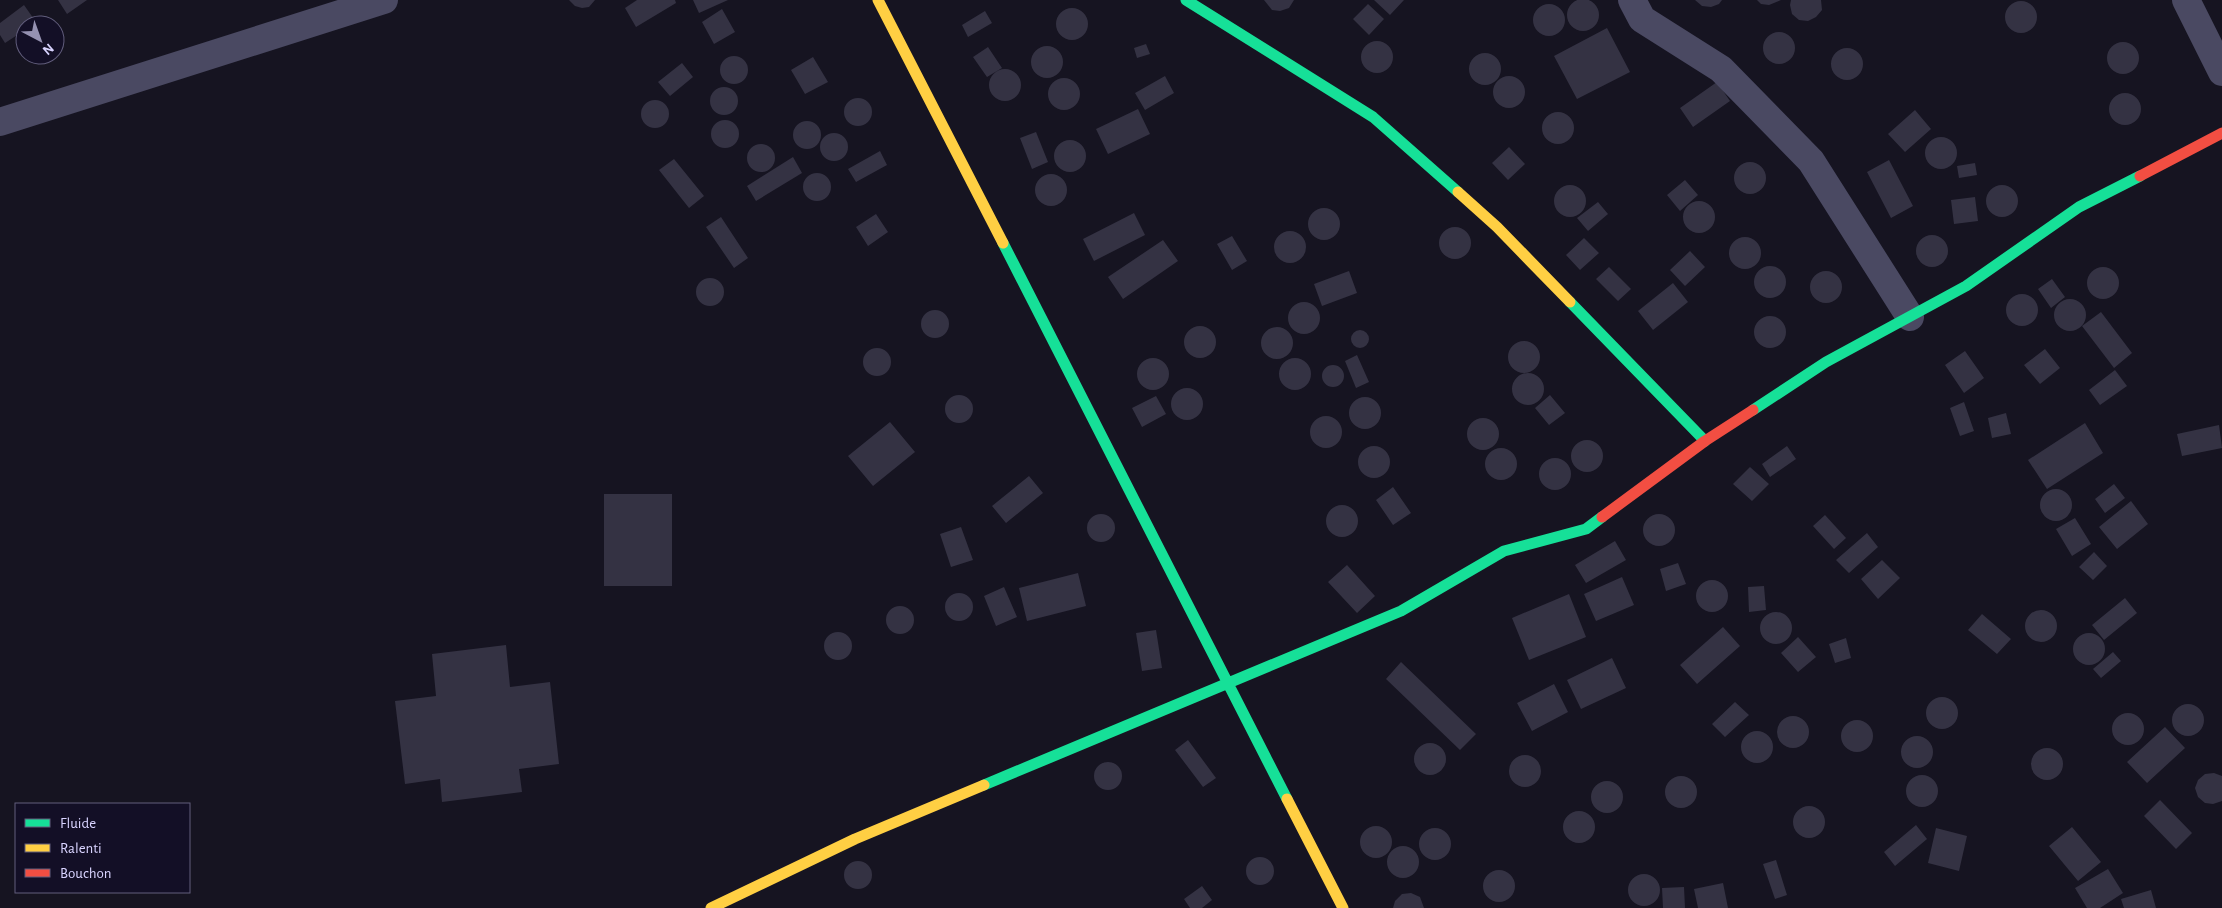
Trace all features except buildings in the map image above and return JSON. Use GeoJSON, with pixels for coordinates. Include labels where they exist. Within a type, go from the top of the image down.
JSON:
{"type":"FeatureCollection","features":[{"type":"Feature","properties":{"kind":"street"},"geometry":{"type":"LineString","coordinates":[[0,122],[329,9],[384,0]]}},
{"type":"Feature","properties":{"kind":"street"},"geometry":{"type":"LineString","coordinates":[[878,0],[1343,908]]}},
{"type":"Feature","properties":{"kind":"street"},"geometry":{"type":"LineString","coordinates":[[1186,0],[1373,118],[1497,227],[1705,441]]}},
{"type":"Feature","properties":{"kind":"street"},"geometry":{"type":"LineString","coordinates":[[1632,0],[1642,19],[1721,70],[1811,161],[1910,316]]}},
{"type":"Feature","properties":{"kind":"street"},"geometry":{"type":"LineString","coordinates":[[2186,0],[2222,72]]}},
{"type":"Feature","properties":{"kind":"street"},"geometry":{"type":"LineString","coordinates":[[711,908],[855,839],[1401,611],[1504,551],[1586,529],[1705,441],[1826,362],[1966,286],[2079,207],[2222,133]]}},
{"type":"Feature","properties":{"kind":"traffic: fast"},"geometry":{"type":"LineString","coordinates":[[1186,0],[1373,117],[1458,192]]}},
{"type":"Feature","properties":{"kind":"traffic: fast"},"geometry":{"type":"LineString","coordinates":[[1753,410],[1826,362],[1966,286],[2079,207],[2140,176]]}},
{"type":"Feature","properties":{"kind":"traffic: fast"},"geometry":{"type":"LineString","coordinates":[[1003,243],[1287,799]]}},
{"type":"Feature","properties":{"kind":"traffic: fast"},"geometry":{"type":"LineString","coordinates":[[1570,302],[1705,441]]}},
{"type":"Feature","properties":{"kind":"traffic: fast"},"geometry":{"type":"LineString","coordinates":[[984,785],[1401,611],[1504,551],[1586,529],[1602,517]]}},
{"type":"Feature","properties":{"kind":"traffic: slow"},"geometry":{"type":"LineString","coordinates":[[878,0],[1003,243]]}},
{"type":"Feature","properties":{"kind":"traffic: slow"},"geometry":{"type":"LineString","coordinates":[[1458,192],[1497,227],[1570,302]]}},
{"type":"Feature","properties":{"kind":"traffic: slow"},"geometry":{"type":"LineString","coordinates":[[711,908],[855,839],[984,785]]}},
{"type":"Feature","properties":{"kind":"traffic: slow"},"geometry":{"type":"LineString","coordinates":[[1287,799],[1343,908]]}},
{"type":"Feature","properties":{"kind":"traffic: jam"},"geometry":{"type":"LineString","coordinates":[[2140,176],[2222,133]]}},
{"type":"Feature","properties":{"kind":"traffic: jam"},"geometry":{"type":"LineString","coordinates":[[1602,517],[1705,441],[1753,410]]}}]}
